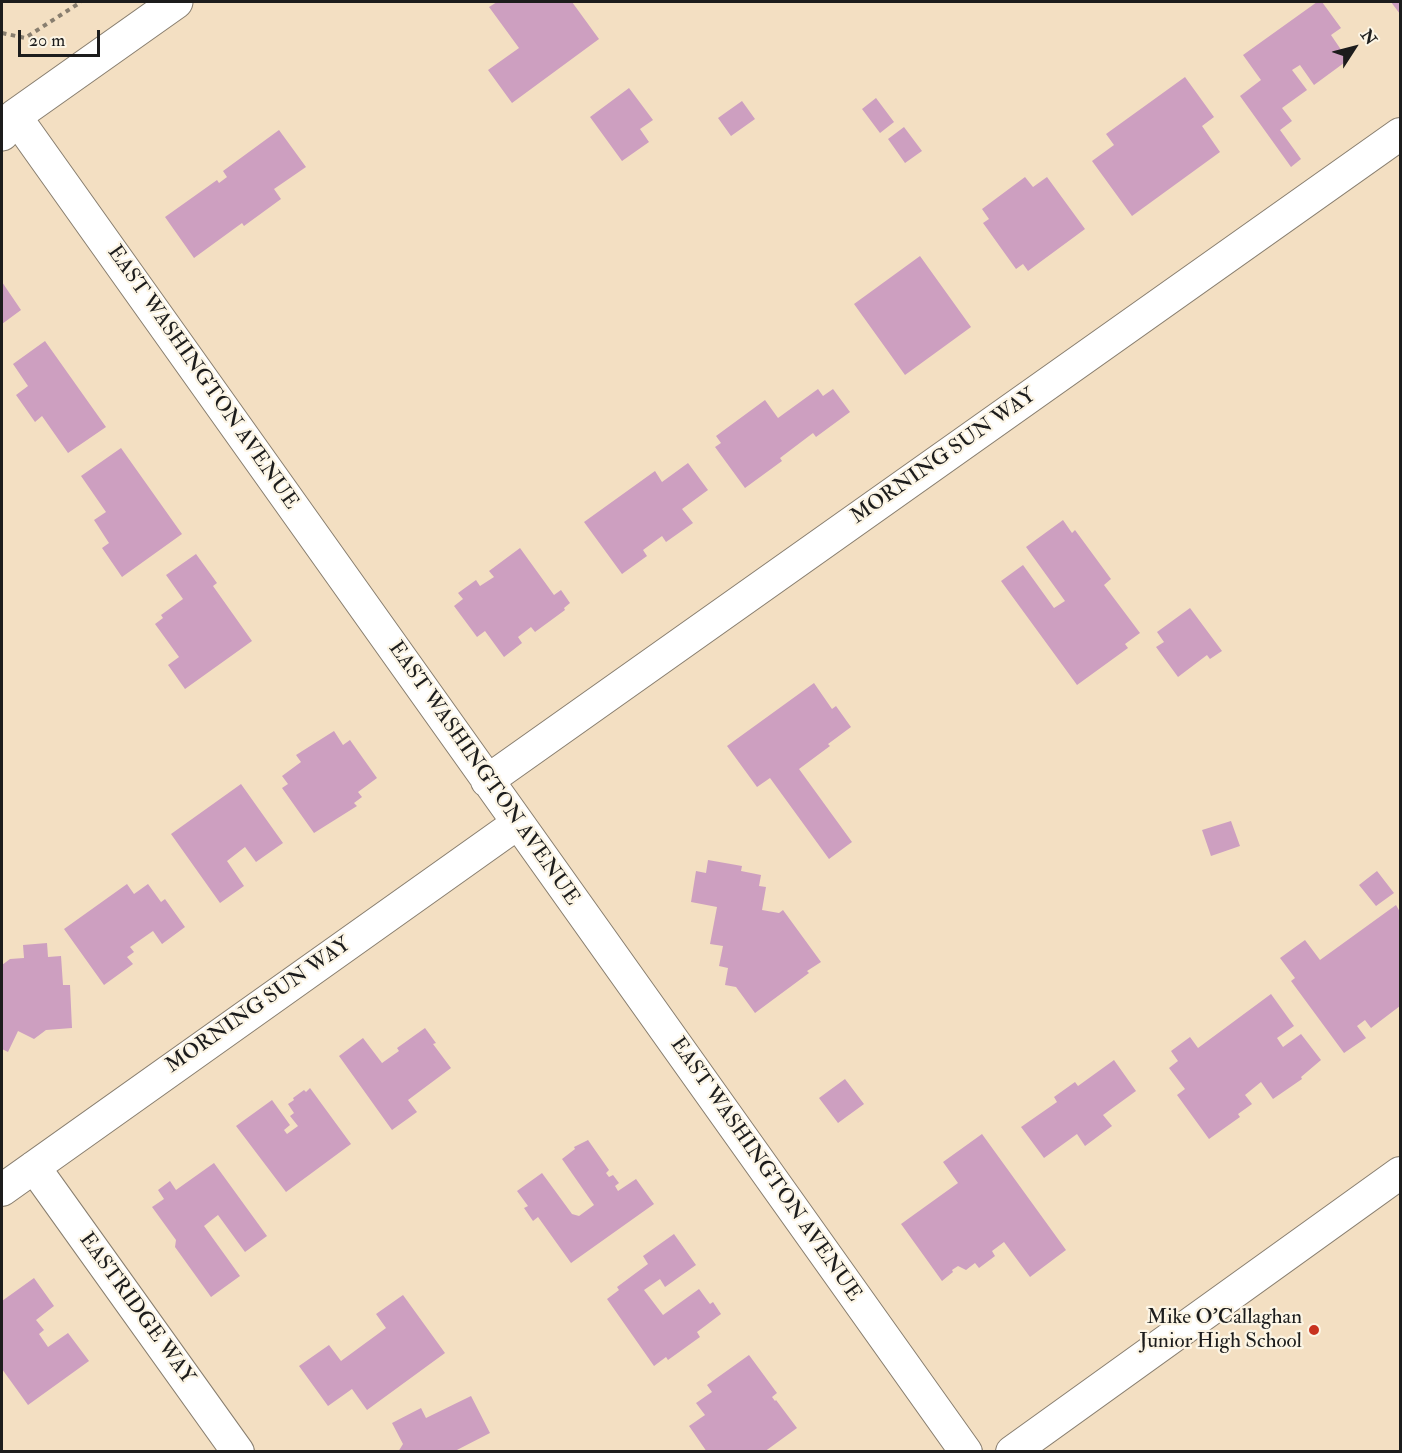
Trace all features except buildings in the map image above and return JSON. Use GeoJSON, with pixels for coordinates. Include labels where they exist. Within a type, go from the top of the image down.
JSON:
{"type":"FeatureCollection","features":[{"type":"Feature","properties":{"kind":"main road"},"geometry":{"type":"LineString","coordinates":[[5,116],[176,2]]}},
{"type":"Feature","properties":{"kind":"street","name":"EAST WASHINGTON AVENUE"},"geometry":{"type":"LineString","coordinates":[[5,116],[488,781],[966,1452]]}},
{"type":"Feature","properties":{"kind":"street","name":"MORNING SUN WAY"},"geometry":{"type":"LineString","coordinates":[[488,781],[1401,134]]}},
{"type":"Feature","properties":{"kind":"street","name":"MORNING SUN WAY"},"geometry":{"type":"LineString","coordinates":[[2,1190],[518,823]]}},
{"type":"Feature","properties":{"kind":"street","name":"EASTRIDGE WAY"},"geometry":{"type":"LineString","coordinates":[[34,1167],[238,1452]]}},
{"type":"Feature","properties":{"kind":"street"},"geometry":{"type":"LineString","coordinates":[[1011,1452],[1401,1173]]}},
{"type":"Feature","properties":{"kind":"path"},"geometry":{"type":"LineString","coordinates":[[2,33],[26,38],[81,2]]}},
{"type":"Feature","properties":{"kind":"place","name":"Mike O'Callaghan Junior High School"},"geometry":{"type":"Point","coordinates":[1314,1330]}}]}
